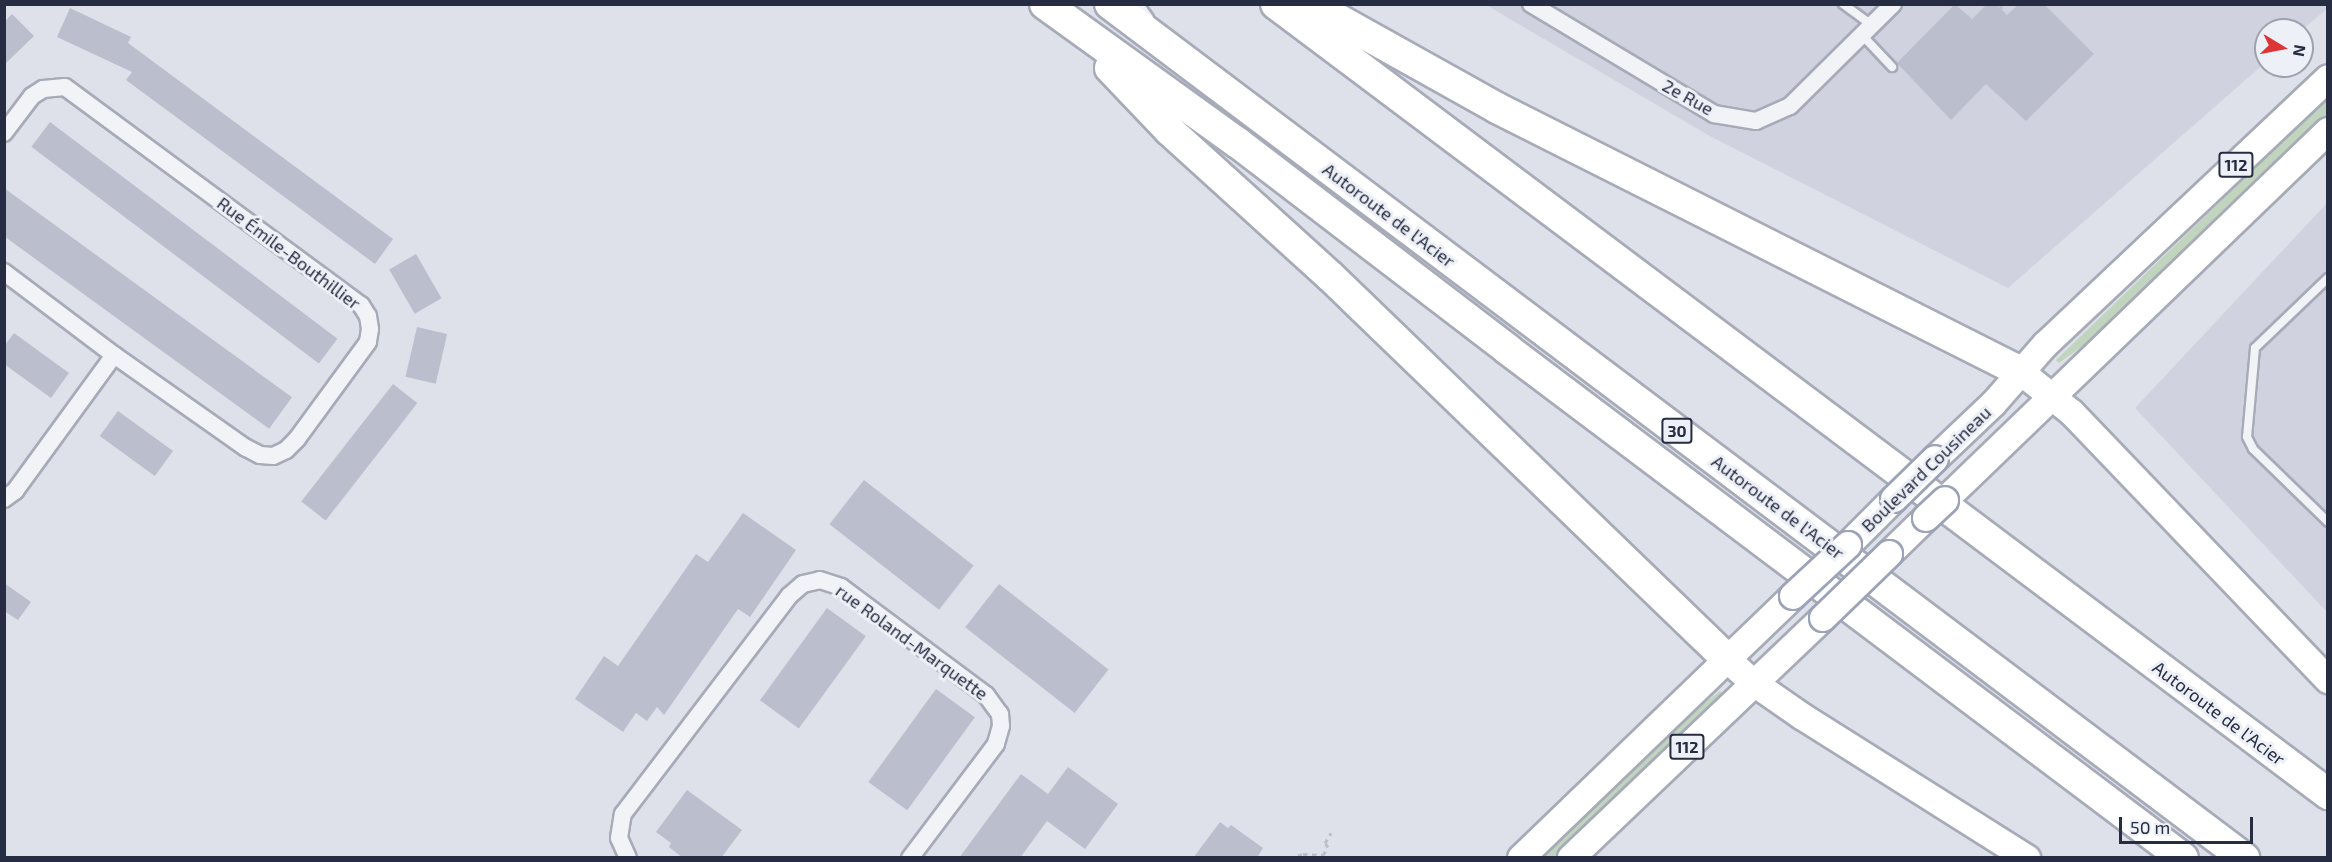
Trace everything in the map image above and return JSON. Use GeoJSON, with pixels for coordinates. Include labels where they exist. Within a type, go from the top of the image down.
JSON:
{"type":"FeatureCollection","features":[{"type":"Feature","properties":{"kind":"highway","name":"Autoroute de l'Acier"},"geometry":{"type":"LineString","coordinates":[[1110,4],[2244,858]]}},
{"type":"Feature","properties":{"kind":"highway","name":"Autoroute de l'Acier"},"geometry":{"type":"LineString","coordinates":[[1276,4],[2328,794]]}},
{"type":"Feature","properties":{"kind":"highway"},"geometry":{"type":"LineString","coordinates":[[1311,4],[1497,108],[2021,372]]}},
{"type":"Feature","properties":{"kind":"highway"},"geometry":{"type":"LineString","coordinates":[[1052,10],[1169,130],[1330,276],[1727,659]]}},
{"type":"Feature","properties":{"kind":"highway"},"geometry":{"type":"LineString","coordinates":[[1052,10],[1238,143],[1488,336],[2183,858]]}},
{"type":"Feature","properties":{"kind":"main road","name":"Boulevard Cousineau"},"geometry":{"type":"LineString","coordinates":[[1521,858],[1994,403],[2062,329],[2328,78]]}},
{"type":"Feature","properties":{"kind":"main road","name":"Boulevard Cousineau"},"geometry":{"type":"LineString","coordinates":[[1571,858],[2328,131]]}},
{"type":"Feature","properties":{"kind":"main road"},"geometry":{"type":"LineString","coordinates":[[2021,372],[2053,396],[2328,680]]}},
{"type":"Feature","properties":{"kind":"main road"},"geometry":{"type":"LineString","coordinates":[[1727,659],[1754,683],[1813,723],[2027,858]]}},
{"type":"Feature","properties":{"kind":"street","name":"2e Rue"},"geometry":{"type":"LineString","coordinates":[[1531,4],[1714,114],[1756,121],[1790,106],[1893,4]]}},
{"type":"Feature","properties":{"kind":"street","name":"Rue Émile-Bouthillier"},"geometry":{"type":"LineString","coordinates":[[4,133],[32,96],[42,89],[65,87],[361,305],[368,316],[370,329],[368,342],[297,439],[286,450],[273,456],[260,455],[246,448],[114,355],[4,272]]}},
{"type":"Feature","properties":{"kind":"street"},"geometry":{"type":"LineString","coordinates":[[4,499],[15,491],[114,355]]}},
{"type":"Feature","properties":{"kind":"street","name":"rue Roland-Marquette"},"geometry":{"type":"LineString","coordinates":[[628,858],[619,838],[624,814],[789,596],[803,584],[820,580],[841,587],[958,674],[990,699],[1000,714],[1001,726],[996,744],[910,858]]}},
{"type":"Feature","properties":{"kind":"lane"},"geometry":{"type":"LineString","coordinates":[[1139,4],[1174,52]]}},
{"type":"Feature","properties":{"kind":"lane"},"geometry":{"type":"LineString","coordinates":[[1843,4],[1867,30],[1892,67]]}},
{"type":"Feature","properties":{"kind":"lane"},"geometry":{"type":"LineString","coordinates":[[2328,278],[2255,348],[2247,437],[2253,449],[2328,522]]}},
{"type":"Feature","properties":{"kind":"path"},"geometry":{"type":"LineString","coordinates":[[1289,858],[1303,854],[1324,856],[1328,847],[1324,843],[1331,833]]}},
{"type":"Feature","properties":{"kind":"shaded area"},"geometry":{"type":"Polygon","coordinates":[[[2327,4],[2328,8],[2314,20],[2314,18],[2254,18],[2254,73],[2008,288],[1708,135],[1486,5],[2327,4]]]}},
{"type":"Feature","properties":{"kind":"shaded area"},"geometry":{"type":"Polygon","coordinates":[[[2327,203],[2327,612],[2135,408],[2327,203]]]}},
{"type":"Feature","properties":{"kind":"green space"},"geometry":{"type":"Polygon","coordinates":[[[2327,99],[2327,116],[2130,306],[2099,334],[2059,363],[2056,360],[2327,99]]]}},
{"type":"Feature","properties":{"kind":"green space"},"geometry":{"type":"Polygon","coordinates":[[[1720,691],[1723,695],[1556,857],[1536,858],[1679,723],[1720,691]]]}},
{"type":"Feature","properties":{"kind":"building"},"geometry":{"type":"Polygon","coordinates":[[[1955,4],[1972,19],[1987,4],[1996,4],[2007,15],[2019,4],[2044,4],[2094,54],[2026,121],[1986,84],[1951,120],[1897,63],[1955,4]]]}},
{"type":"Feature","properties":{"kind":"building"},"geometry":{"type":"Polygon","coordinates":[[[70,8],[131,37],[128,43],[393,239],[375,264],[126,80],[132,72],[57,37],[70,8]]]}},
{"type":"Feature","properties":{"kind":"building"},"geometry":{"type":"Polygon","coordinates":[[[12,14],[34,36],[4,65],[4,22],[12,14]]]}},
{"type":"Feature","properties":{"kind":"building"},"geometry":{"type":"Polygon","coordinates":[[[50,122],[338,339],[319,363],[31,147],[50,122]]]}},
{"type":"Feature","properties":{"kind":"building"},"geometry":{"type":"Polygon","coordinates":[[[4,188],[292,397],[269,429],[4,236],[4,188]]]}},
{"type":"Feature","properties":{"kind":"building"},"geometry":{"type":"Polygon","coordinates":[[[416,254],[442,298],[415,314],[389,270],[416,254]]]}},
{"type":"Feature","properties":{"kind":"building"},"geometry":{"type":"Polygon","coordinates":[[[417,327],[447,334],[436,384],[406,377],[417,327]]]}},
{"type":"Feature","properties":{"kind":"building"},"geometry":{"type":"Polygon","coordinates":[[[14,333],[69,373],[51,398],[4,364],[4,346],[14,333]]]}},
{"type":"Feature","properties":{"kind":"building"},"geometry":{"type":"Polygon","coordinates":[[[393,384],[417,403],[326,520],[301,501],[393,384]]]}},
{"type":"Feature","properties":{"kind":"building"},"geometry":{"type":"Polygon","coordinates":[[[118,411],[173,451],[155,476],[100,436],[118,411]]]}},
{"type":"Feature","properties":{"kind":"building"},"geometry":{"type":"Polygon","coordinates":[[[864,480],[974,566],[939,610],[830,524],[864,480]]]}},
{"type":"Feature","properties":{"kind":"building"},"geometry":{"type":"Polygon","coordinates":[[[743,513],[796,550],[750,617],[738,609],[664,715],[657,707],[647,721],[636,713],[623,732],[575,699],[604,656],[618,666],[696,554],[708,562],[743,513]]]}},
{"type":"Feature","properties":{"kind":"building"},"geometry":{"type":"Polygon","coordinates":[[[4,583],[31,602],[18,620],[4,611],[4,583]]]}},
{"type":"Feature","properties":{"kind":"building"},"geometry":{"type":"Polygon","coordinates":[[[999,584],[1109,670],[1075,713],[965,627],[999,584]]]}},
{"type":"Feature","properties":{"kind":"building"},"geometry":{"type":"Polygon","coordinates":[[[827,608],[866,636],[799,728],[760,700],[827,608]]]}},
{"type":"Feature","properties":{"kind":"building"},"geometry":{"type":"Polygon","coordinates":[[[936,689],[975,717],[907,810],[868,782],[936,689]]]}},
{"type":"Feature","properties":{"kind":"building"},"geometry":{"type":"Polygon","coordinates":[[[1068,767],[1118,804],[1085,849],[1047,821],[1020,858],[959,858],[1021,774],[1048,794],[1068,767]]]}},
{"type":"Feature","properties":{"kind":"building"},"geometry":{"type":"Polygon","coordinates":[[[687,790],[742,830],[721,858],[683,858],[669,847],[671,843],[656,832],[687,790]]]}},
{"type":"Feature","properties":{"kind":"building"},"geometry":{"type":"Polygon","coordinates":[[[1220,822],[1228,828],[1231,825],[1263,848],[1257,858],[1193,858],[1220,822]]]}}]}
